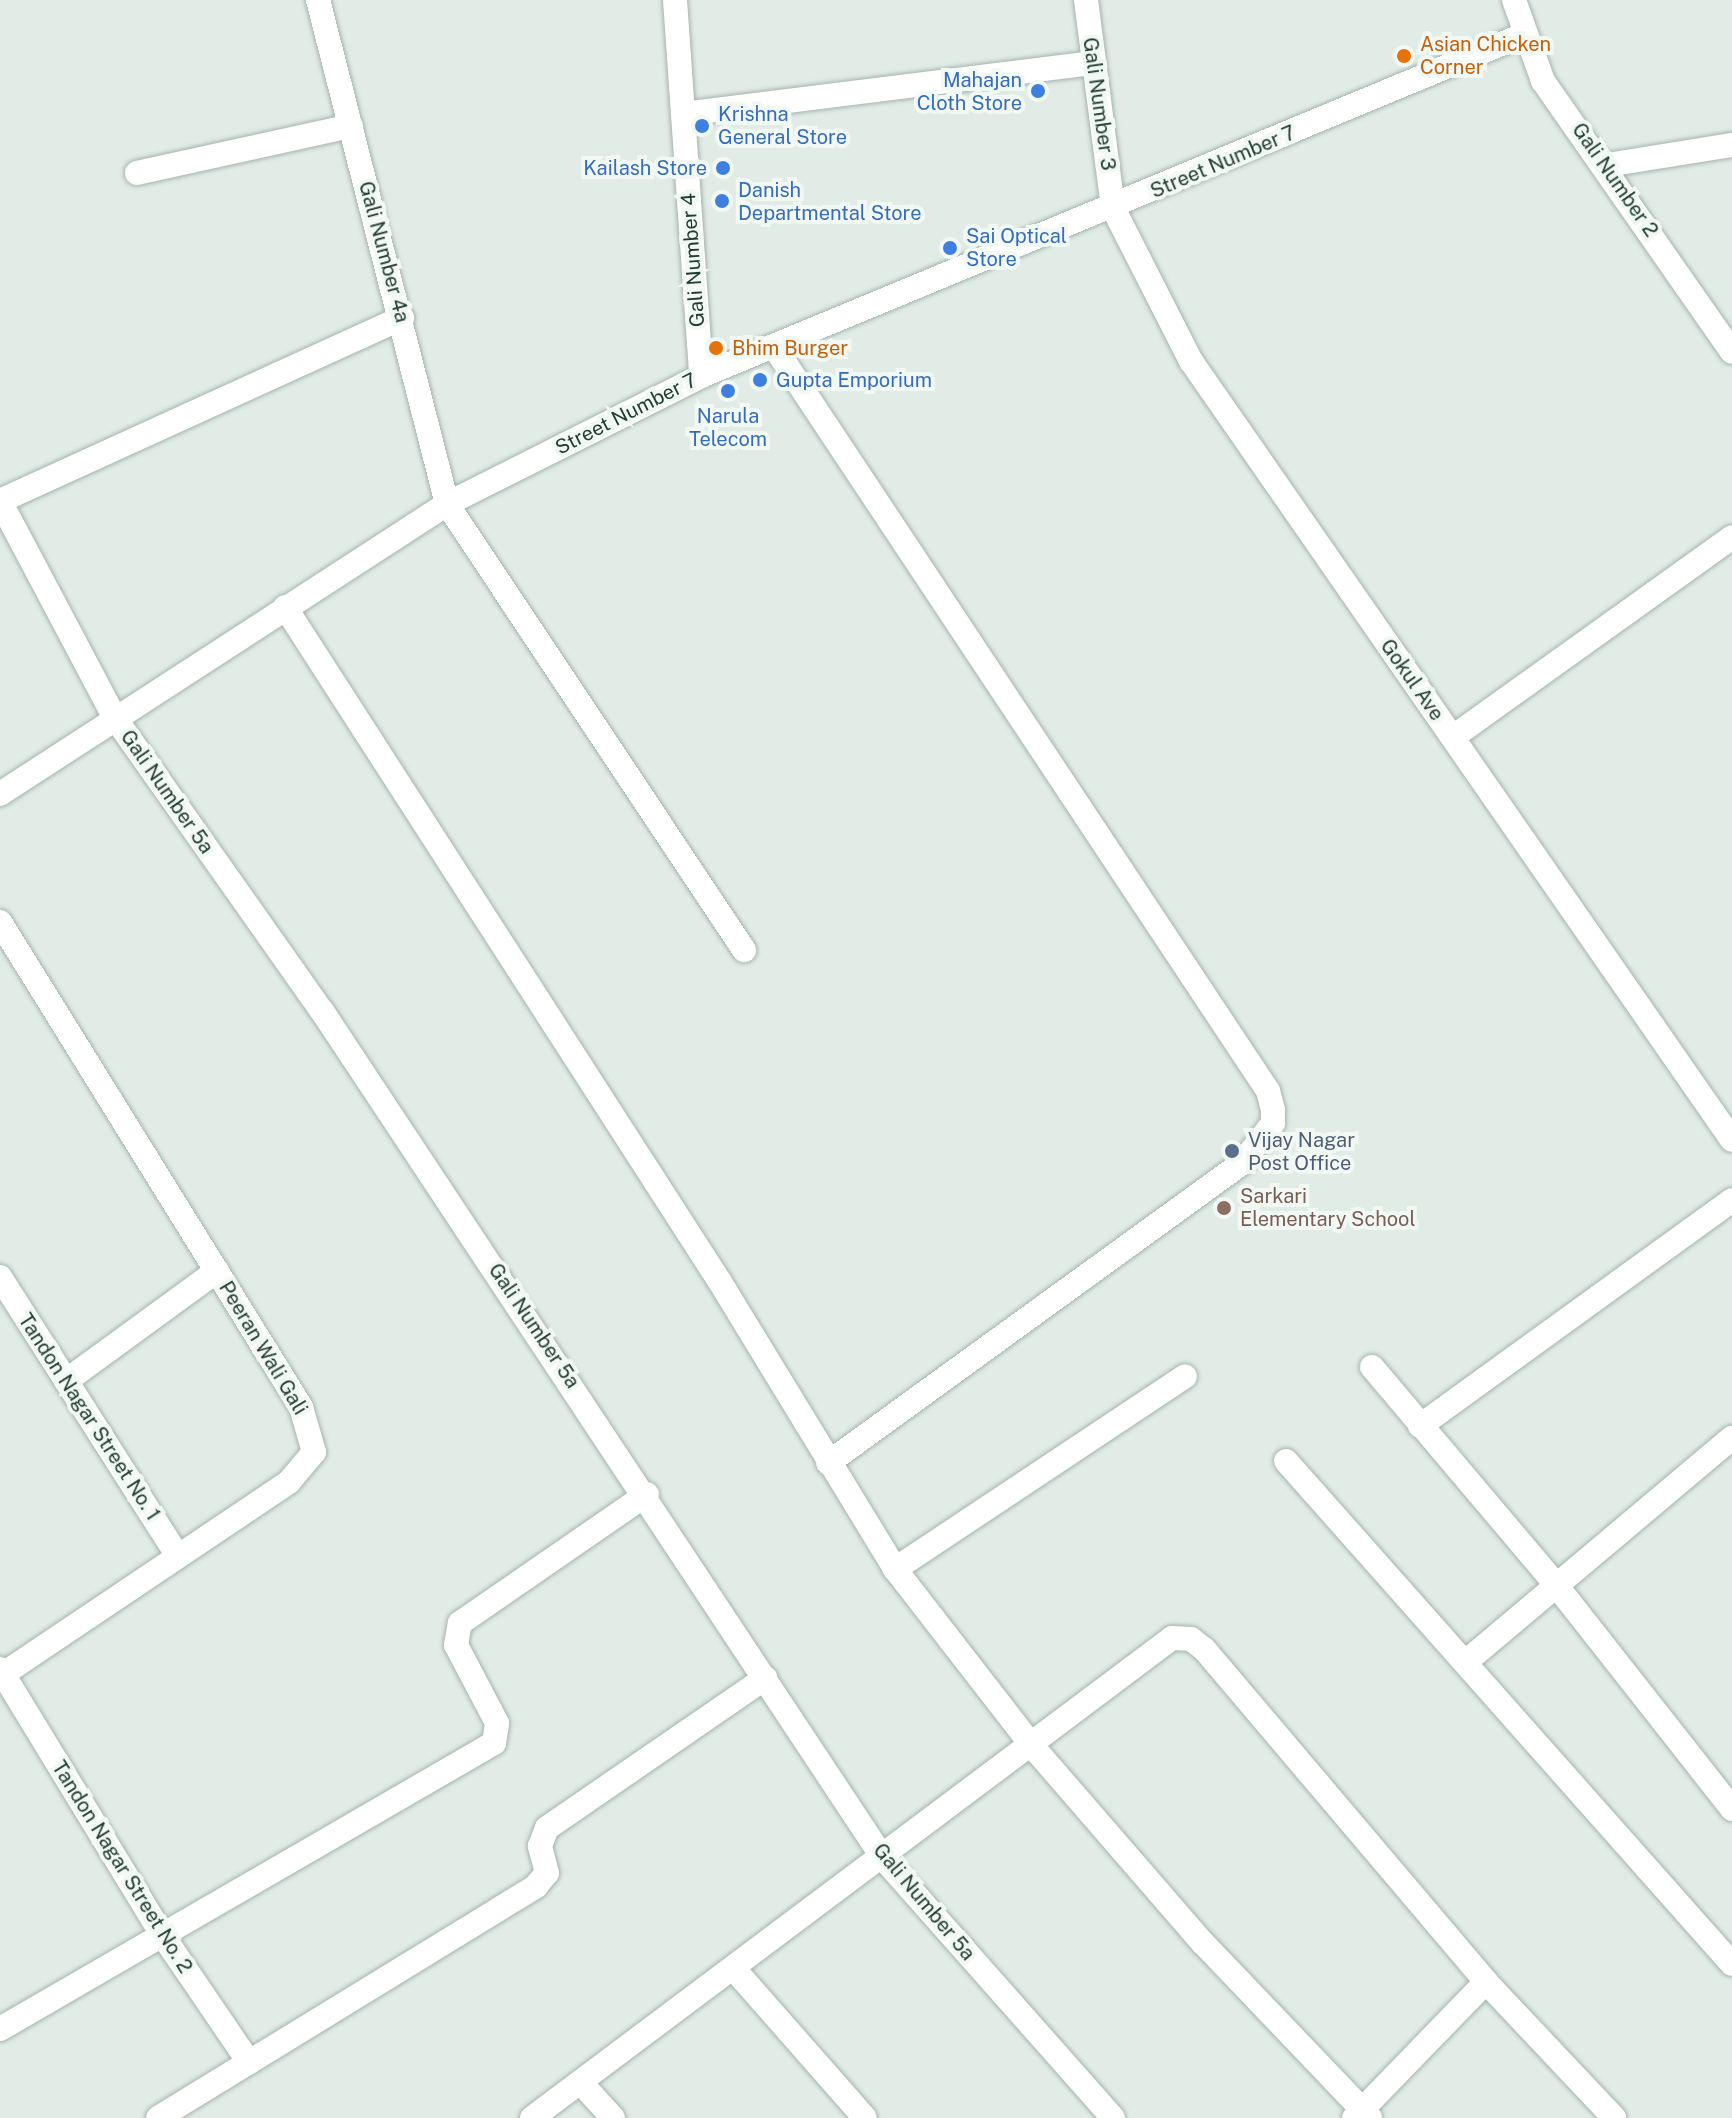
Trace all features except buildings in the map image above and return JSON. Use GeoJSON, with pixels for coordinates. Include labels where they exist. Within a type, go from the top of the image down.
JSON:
{"type":"FeatureCollection","features":[{"type":"Feature","properties":{"kind":"street","name":"Gali Number 4a"},"geometry":{"type":"LineString","coordinates":[[318,0],[402,318],[447,504]]}},
{"type":"Feature","properties":{"kind":"street","name":"Gali Number 4"},"geometry":{"type":"LineString","coordinates":[[675,0],[701,376]]}},
{"type":"Feature","properties":{"kind":"street","name":"Gali Number 3"},"geometry":{"type":"LineString","coordinates":[[1086,0],[1113,208]]}},
{"type":"Feature","properties":{"kind":"street","name":"Gali Number 2"},"geometry":{"type":"LineString","coordinates":[[1514,0],[1523,35],[1543,81],[1607,165],[1732,352]]}},
{"type":"Feature","properties":{"kind":"street","name":"Street Number 7"},"geometry":{"type":"LineString","coordinates":[[0,794],[447,504],[701,376],[1113,208],[1523,35]]}},
{"type":"Feature","properties":{"kind":"street"},"geometry":{"type":"LineString","coordinates":[[683,114],[1092,63]]}},
{"type":"Feature","properties":{"kind":"street"},"geometry":{"type":"LineString","coordinates":[[137,173],[351,126]]}},
{"type":"Feature","properties":{"kind":"street"},"geometry":{"type":"LineString","coordinates":[[1607,165],[1732,145]]}},
{"type":"Feature","properties":{"kind":"street","name":"Gokul Ave"},"geometry":{"type":"LineString","coordinates":[[1113,208],[1221,411],[1453,737],[1732,1140]]}},
{"type":"Feature","properties":{"kind":"street"},"geometry":{"type":"LineString","coordinates":[[0,501],[402,318]]}},
{"type":"Feature","properties":{"kind":"street"},"geometry":{"type":"LineString","coordinates":[[775,348],[1268,1091],[1273,1110],[1273,1123],[1242,1163],[828,1463]]}},
{"type":"Feature","properties":{"kind":"street","name":"Gali Number 5a"},"geometry":{"type":"LineString","coordinates":[[0,501],[115,718],[322,1011],[647,1494],[883,1858],[1113,2118]]}},
{"type":"Feature","properties":{"kind":"street"},"geometry":{"type":"LineString","coordinates":[[447,504],[744,950]]}},
{"type":"Feature","properties":{"kind":"street"},"geometry":{"type":"LineString","coordinates":[[1453,737],[1732,537]]}},
{"type":"Feature","properties":{"kind":"street"},"geometry":{"type":"LineString","coordinates":[[285,607],[720,1282],[895,1569],[1033,1747],[1203,1943],[1362,2115],[1486,1982]]}},
{"type":"Feature","properties":{"kind":"street","name":"Peeran Wali Gali"},"geometry":{"type":"LineString","coordinates":[[0,922],[301,1407],[314,1452],[289,1482],[1,1672]]}},
{"type":"Feature","properties":{"kind":"street"},"geometry":{"type":"LineString","coordinates":[[1420,1426],[1732,1200]]}},
{"type":"Feature","properties":{"kind":"street"},"geometry":{"type":"LineString","coordinates":[[66,1381],[217,1271]]}},
{"type":"Feature","properties":{"kind":"street","name":"Tandon Nagar Street No. 1"},"geometry":{"type":"LineString","coordinates":[[0,1277],[178,1556]]}},
{"type":"Feature","properties":{"kind":"street"},"geometry":{"type":"LineString","coordinates":[[1372,1367],[1556,1585],[1732,1809]]}},
{"type":"Feature","properties":{"kind":"street"},"geometry":{"type":"LineString","coordinates":[[895,1569],[1185,1376]]}},
{"type":"Feature","properties":{"kind":"street"},"geometry":{"type":"LineString","coordinates":[[1468,1660],[1732,1438]]}},
{"type":"Feature","properties":{"kind":"street"},"geometry":{"type":"LineString","coordinates":[[1286,1461],[1468,1660],[1732,1964]]}},
{"type":"Feature","properties":{"kind":"street"},"geometry":{"type":"LineString","coordinates":[[0,2029],[494,1743],[497,1723],[456,1645],[460,1623],[647,1494]]}},
{"type":"Feature","properties":{"kind":"street"},"geometry":{"type":"LineString","coordinates":[[532,2118],[582,2084],[1033,1747],[1172,1638],[1191,1639],[1486,1982],[1614,2118]]}},
{"type":"Feature","properties":{"kind":"street","name":"Tandon Nagar Street No. 2"},"geometry":{"type":"LineString","coordinates":[[1,1672],[163,1936],[249,2062]]}},
{"type":"Feature","properties":{"kind":"street"},"geometry":{"type":"LineString","coordinates":[[158,2118],[536,1886],[547,1873],[540,1846],[547,1828],[765,1678]]}},
{"type":"Feature","properties":{"kind":"street"},"geometry":{"type":"LineString","coordinates":[[734,1969],[865,2118]]}},
{"type":"Feature","properties":{"kind":"street"},"geometry":{"type":"LineString","coordinates":[[582,2084],[613,2118]]}},
{"type":"Feature","properties":{"kind":"place","name":"Asian Chicken Corner"},"geometry":{"type":"Point","coordinates":[1404,56]}},
{"type":"Feature","properties":{"kind":"place","name":"Mahajan Cloth Store"},"geometry":{"type":"Point","coordinates":[1038,91]}},
{"type":"Feature","properties":{"kind":"place","name":"Krishna General Store"},"geometry":{"type":"Point","coordinates":[702,126]}},
{"type":"Feature","properties":{"kind":"place","name":"Kailash Store"},"geometry":{"type":"Point","coordinates":[723,168]}},
{"type":"Feature","properties":{"kind":"place","name":"Danish Departmental Store"},"geometry":{"type":"Point","coordinates":[722,201]}},
{"type":"Feature","properties":{"kind":"place","name":"Sai Optical Store"},"geometry":{"type":"Point","coordinates":[950,248]}},
{"type":"Feature","properties":{"kind":"place","name":"Bhim Burger"},"geometry":{"type":"Point","coordinates":[716,348]}},
{"type":"Feature","properties":{"kind":"place","name":"Gupta Emporium"},"geometry":{"type":"Point","coordinates":[760,380]}},
{"type":"Feature","properties":{"kind":"place","name":"Narula Telecom"},"geometry":{"type":"Point","coordinates":[728,391]}},
{"type":"Feature","properties":{"kind":"place","name":"Vijay Nagar Post Office"},"geometry":{"type":"Point","coordinates":[1232,1151]}},
{"type":"Feature","properties":{"kind":"place","name":"Sarkari Elementary School"},"geometry":{"type":"Point","coordinates":[1224,1208]}}]}
